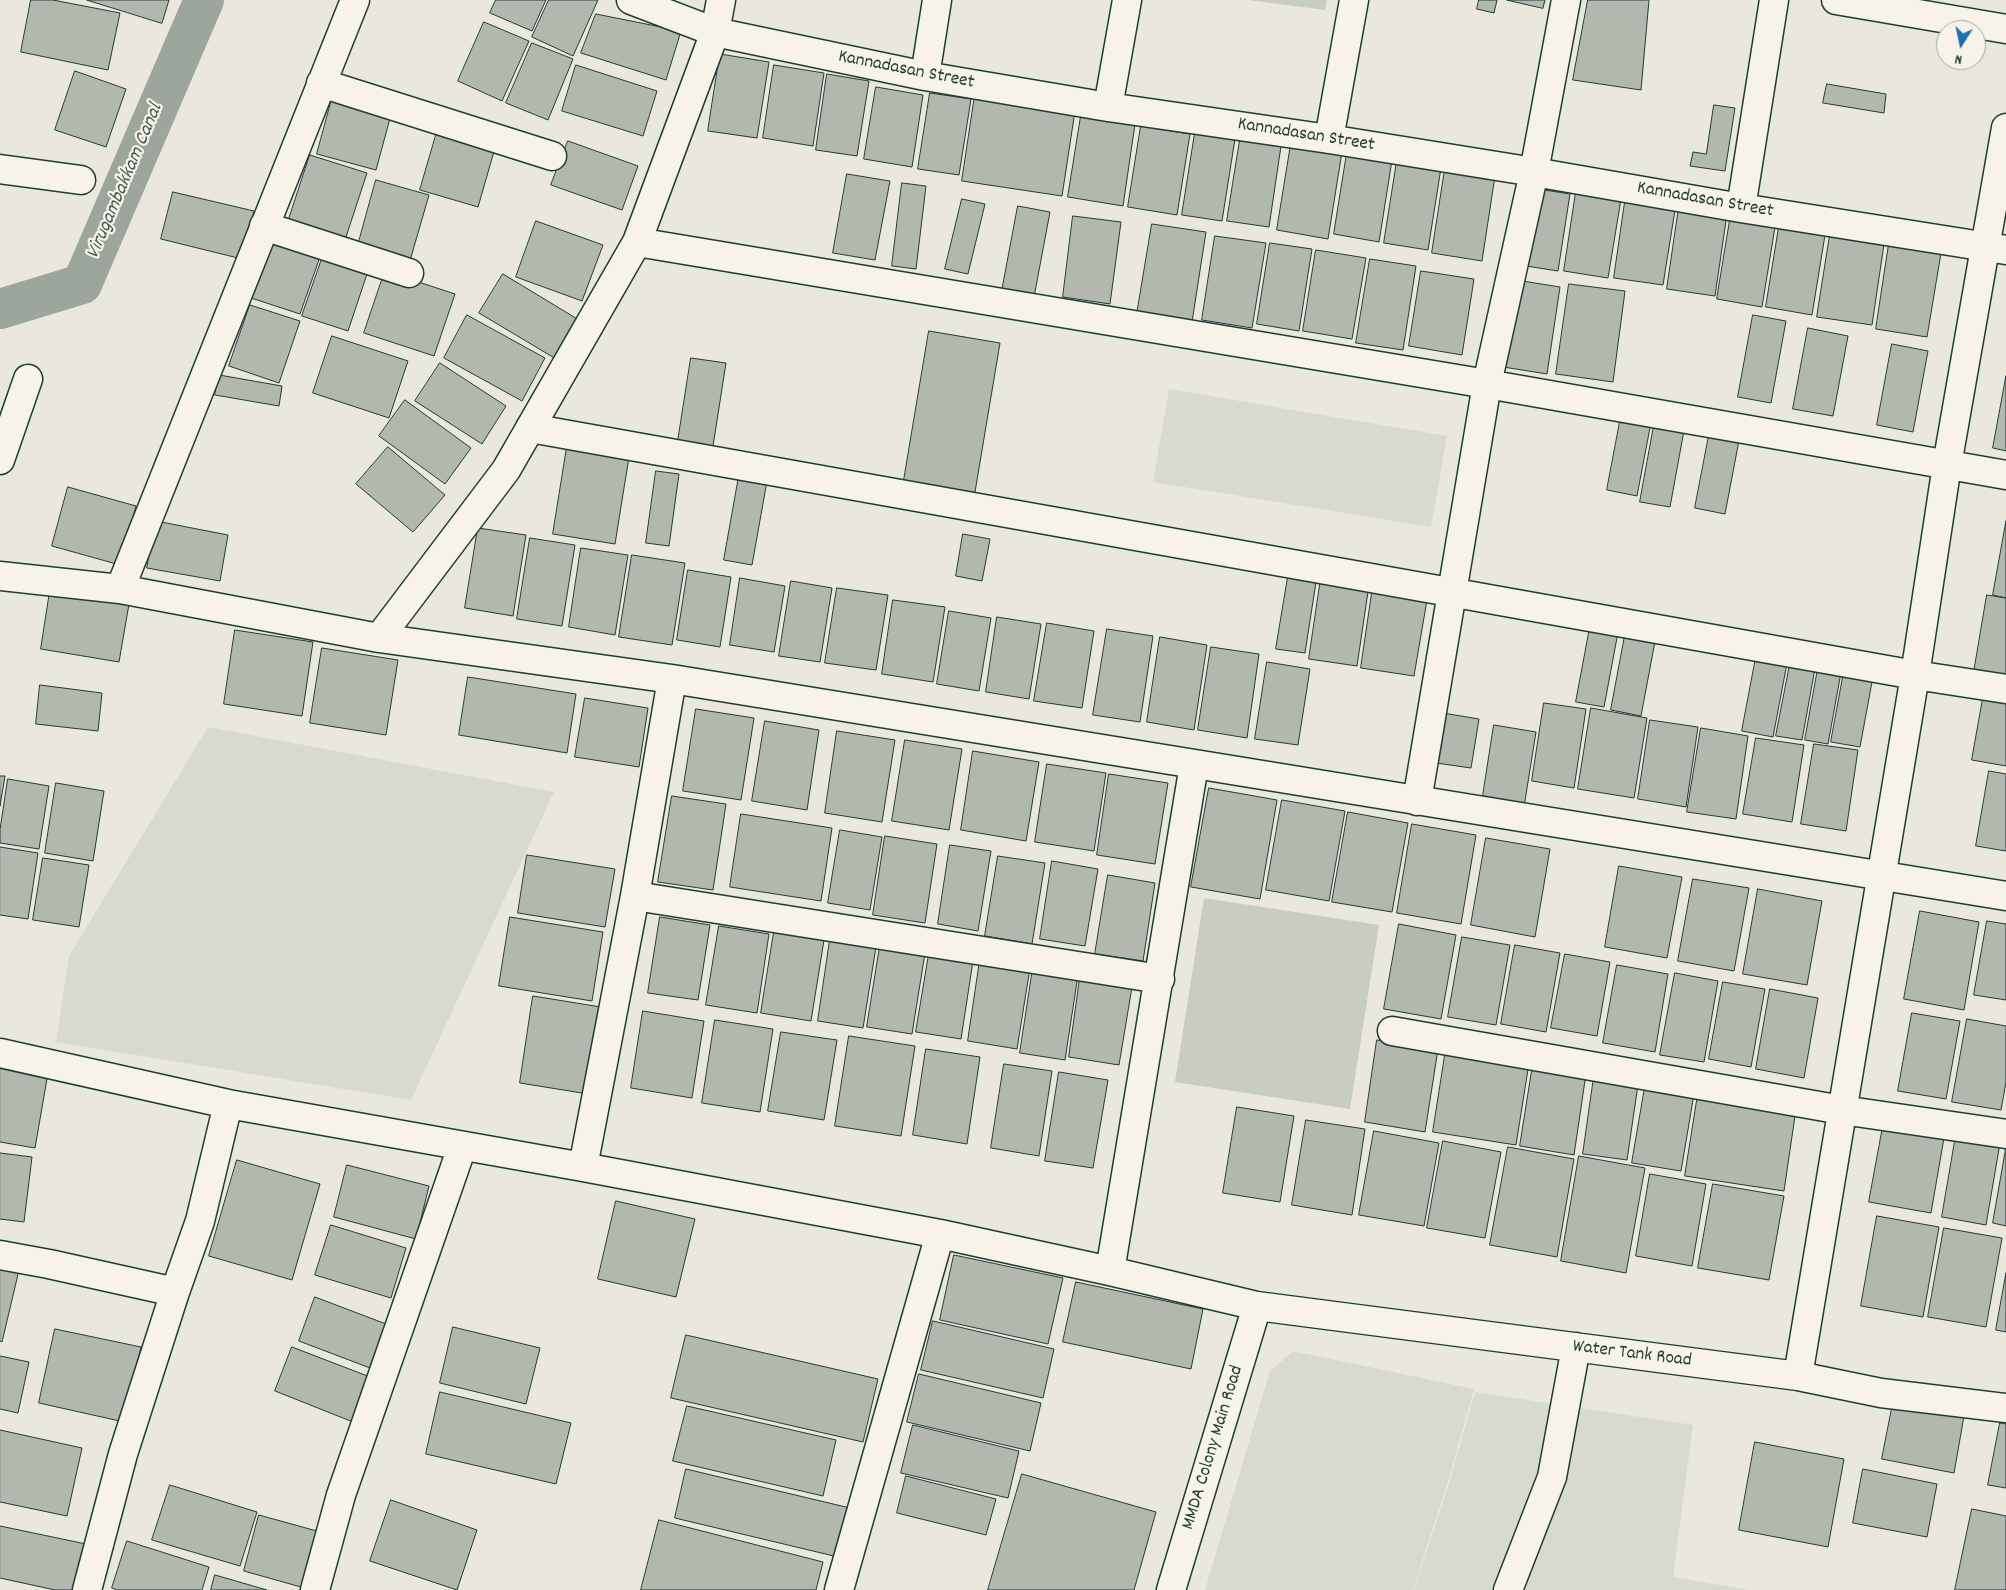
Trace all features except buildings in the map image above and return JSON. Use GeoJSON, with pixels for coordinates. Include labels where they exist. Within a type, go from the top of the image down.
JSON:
{"type":"FeatureCollection","features":[{"type":"Feature","properties":{"kind":"street"},"geometry":{"type":"LineString","coordinates":[[120,589],[354,0]]}},
{"type":"Feature","properties":{"kind":"street","name":"Kannadasan Street"},"geometry":{"type":"LineString","coordinates":[[631,0],[715,32],[925,76],[1108,107],[1329,139],[1534,172],[1996,249]]}},
{"type":"Feature","properties":{"kind":"street"},"geometry":{"type":"LineString","coordinates":[[379,638],[506,470],[637,242],[715,32],[721,0]]}},
{"type":"Feature","properties":{"kind":"street"},"geometry":{"type":"LineString","coordinates":[[925,76],[938,0]]}},
{"type":"Feature","properties":{"kind":"street"},"geometry":{"type":"LineString","coordinates":[[1108,107],[1127,0]]}},
{"type":"Feature","properties":{"kind":"street"},"geometry":{"type":"LineString","coordinates":[[1329,139],[1354,0]]}},
{"type":"Feature","properties":{"kind":"street"},"geometry":{"type":"LineString","coordinates":[[1417,801],[1487,384],[1534,172],[1566,0]]}},
{"type":"Feature","properties":{"kind":"street"},"geometry":{"type":"LineString","coordinates":[[1741,208],[1774,0]]}},
{"type":"Feature","properties":{"kind":"street"},"geometry":{"type":"LineString","coordinates":[[1836,0],[1882,4],[2006,29]]}},
{"type":"Feature","properties":{"kind":"street"},"geometry":{"type":"LineString","coordinates":[[321,83],[552,156]]}},
{"type":"Feature","properties":{"kind":"street"},"geometry":{"type":"LineString","coordinates":[[1798,1376],[1915,675],[1947,465],[1996,249],[2006,128]]}},
{"type":"Feature","properties":{"kind":"street"},"geometry":{"type":"LineString","coordinates":[[0,169],[81,180]]}},
{"type":"Feature","properties":{"kind":"street"},"geometry":{"type":"LineString","coordinates":[[264,226],[409,273]]}},
{"type":"Feature","properties":{"kind":"street"},"geometry":{"type":"LineString","coordinates":[[637,242],[1487,384],[2006,475]]}},
{"type":"Feature","properties":{"kind":"street"},"geometry":{"type":"LineString","coordinates":[[0,460],[28,379]]}},
{"type":"Feature","properties":{"kind":"street"},"geometry":{"type":"LineString","coordinates":[[530,428],[1915,675],[2006,689]]}},
{"type":"Feature","properties":{"kind":"street"},"geometry":{"type":"LineString","coordinates":[[0,576],[120,589],[379,638],[672,679],[2006,896]]}},
{"type":"Feature","properties":{"kind":"street"},"geometry":{"type":"LineString","coordinates":[[583,1166],[635,896],[672,679]]}},
{"type":"Feature","properties":{"kind":"street"},"geometry":{"type":"LineString","coordinates":[[1110,1271],[1160,979],[1194,765]]}},
{"type":"Feature","properties":{"kind":"street"},"geometry":{"type":"LineString","coordinates":[[635,896],[1160,979]]}},
{"type":"Feature","properties":{"kind":"street"},"geometry":{"type":"LineString","coordinates":[[1392,1031],[1842,1110],[2006,1134]]}},
{"type":"Feature","properties":{"kind":"street","name":"Water Tank Road"},"geometry":{"type":"LineString","coordinates":[[0,1053],[228,1104],[583,1166],[940,1234],[1110,1271],[1257,1306],[1798,1376],[1881,1393],[2006,1408]]}},
{"type":"Feature","properties":{"kind":"street"},"geometry":{"type":"LineString","coordinates":[[87,1590],[123,1454],[200,1221],[228,1104]]}},
{"type":"Feature","properties":{"kind":"street"},"geometry":{"type":"LineString","coordinates":[[316,1590],[341,1495],[462,1146]]}},
{"type":"Feature","properties":{"kind":"street"},"geometry":{"type":"LineString","coordinates":[[839,1590],[940,1234]]}},
{"type":"Feature","properties":{"kind":"street"},"geometry":{"type":"LineString","coordinates":[[0,1256],[49,1264],[175,1292]]}},
{"type":"Feature","properties":{"kind":"street","name":"MMDA Colony Main Road"},"geometry":{"type":"LineString","coordinates":[[1170,1590],[1257,1306]]}},
{"type":"Feature","properties":{"kind":"street"},"geometry":{"type":"LineString","coordinates":[[1508,1590],[1552,1477],[1576,1348]]}},
{"type":"Feature","properties":{"kind":"shaded area"},"geometry":{"type":"Polygon","coordinates":[[[1248,0],[1327,0],[1325,10],[1248,0]]]}},
{"type":"Feature","properties":{"kind":"shaded area"},"geometry":{"type":"Polygon","coordinates":[[[1169,389],[1447,436],[1431,527],[1153,482],[1169,389]]]}},
{"type":"Feature","properties":{"kind":"shaded area"},"geometry":{"type":"Polygon","coordinates":[[[208,727],[554,792],[411,1100],[56,1042],[69,956],[208,727]]]}},
{"type":"Feature","properties":{"kind":"shaded area"},"geometry":{"type":"Polygon","coordinates":[[[1204,898],[1379,925],[1350,1109],[1175,1082],[1204,898]]]}},
{"type":"Feature","properties":{"kind":"shaded area"},"geometry":{"type":"Polygon","coordinates":[[[1293,1351],[1474,1389],[1447,1485],[1413,1590],[1205,1590],[1270,1371],[1293,1351]]]}},
{"type":"Feature","properties":{"kind":"shaded area"},"geometry":{"type":"Polygon","coordinates":[[[1475,1392],[1693,1425],[1673,1577],[1749,1590],[1414,1590],[1448,1487],[1475,1392]]]}},
{"type":"Feature","properties":{"kind":"waterway","name":"Virugambakkam Canal"},"geometry":{"type":"LineString","coordinates":[[0,309],[82,284],[204,0]]}}]}
